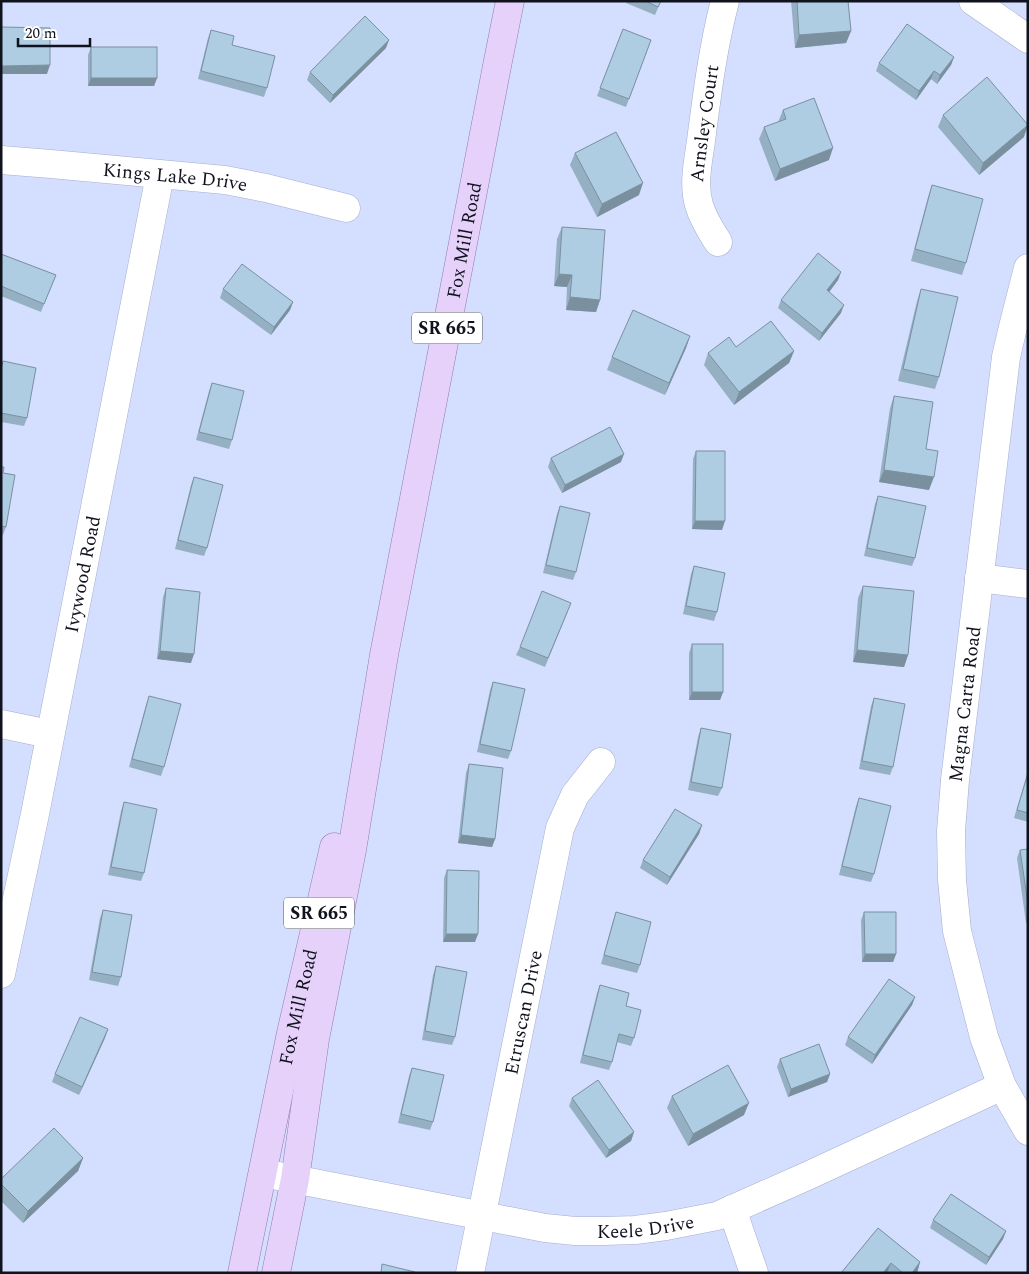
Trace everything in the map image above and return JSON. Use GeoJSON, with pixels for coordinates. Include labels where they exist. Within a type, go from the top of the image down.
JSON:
{"type":"FeatureCollection","features":[{"type":"Feature","properties":{"kind":"main road","name":"Fox Mill Road"},"geometry":{"type":"LineString","coordinates":[[276,1273],[295,1179],[315,1039],[352,850],[384,655],[510,1]]}},
{"type":"Feature","properties":{"kind":"main road","name":"Fox Mill Road"},"geometry":{"type":"LineString","coordinates":[[242,1273],[291,1033],[353,766],[384,655]]}},
{"type":"Feature","properties":{"kind":"street","name":"Arnsley Court"},"geometry":{"type":"LineString","coordinates":[[718,242],[708,226],[699,205],[696,182],[707,92],[725,1]]}},
{"type":"Feature","properties":{"kind":"street"},"geometry":{"type":"LineString","coordinates":[[973,1],[1028,39]]}},
{"type":"Feature","properties":{"kind":"street","name":"Kings Lake Drive"},"geometry":{"type":"LineString","coordinates":[[1,160],[224,180],[266,188],[346,208]]}},
{"type":"Feature","properties":{"kind":"street","name":"Ivywood Road"},"geometry":{"type":"LineString","coordinates":[[1,974],[160,175]]}},
{"type":"Feature","properties":{"kind":"street","name":"Magna Carta Road"},"geometry":{"type":"LineString","coordinates":[[1028,268],[1006,358],[954,780],[951,831],[952,880],[957,931],[984,1037],[1002,1086],[1028,1131]]}},
{"type":"Feature","properties":{"kind":"street"},"geometry":{"type":"LineString","coordinates":[[979,578],[1028,584]]}},
{"type":"Feature","properties":{"kind":"street"},"geometry":{"type":"LineString","coordinates":[[1,724],[49,734]]}},
{"type":"Feature","properties":{"kind":"street","name":"Etruscan Drive"},"geometry":{"type":"LineString","coordinates":[[470,1273],[560,828],[575,795],[601,762]]}},
{"type":"Feature","properties":{"kind":"street","name":"Keele Drive"},"geometry":{"type":"LineString","coordinates":[[263,1173],[545,1228],[575,1231],[636,1230],[717,1216],[1002,1086]]}},
{"type":"Feature","properties":{"kind":"street"},"geometry":{"type":"LineString","coordinates":[[732,1210],[754,1273]]}},
{"type":"Feature","properties":{"kind":"building"},"geometry":{"type":"Polygon","coordinates":[[[645,1],[661,1],[658,7],[645,1]]]}},
{"type":"Feature","properties":{"kind":"building"},"geometry":{"type":"Polygon","coordinates":[[[797,1],[848,1],[851,31],[799,35],[797,1]]]}},
{"type":"Feature","properties":{"kind":"building"},"geometry":{"type":"Polygon","coordinates":[[[365,16],[389,40],[333,95],[310,72],[365,16]]]}},
{"type":"Feature","properties":{"kind":"building"},"geometry":{"type":"Polygon","coordinates":[[[907,24],[954,57],[940,75],[934,71],[919,91],[879,63],[907,24]]]}},
{"type":"Feature","properties":{"kind":"building"},"geometry":{"type":"Polygon","coordinates":[[[1,27],[50,28],[50,65],[1,66],[1,27]]]}},
{"type":"Feature","properties":{"kind":"building"},"geometry":{"type":"Polygon","coordinates":[[[623,29],[651,40],[629,99],[600,88],[623,29]]]}},
{"type":"Feature","properties":{"kind":"building"},"geometry":{"type":"Polygon","coordinates":[[[211,30],[234,36],[232,45],[275,56],[267,88],[201,71],[211,30]]]}},
{"type":"Feature","properties":{"kind":"building"},"geometry":{"type":"Polygon","coordinates":[[[91,47],[157,47],[157,78],[91,78],[91,47]]]}},
{"type":"Feature","properties":{"kind":"building"},"geometry":{"type":"Polygon","coordinates":[[[987,77],[1028,125],[983,163],[943,115],[987,77]]]}},
{"type":"Feature","properties":{"kind":"building"},"geometry":{"type":"Polygon","coordinates":[[[814,98],[833,148],[780,169],[764,127],[786,119],[783,110],[814,98]]]}},
{"type":"Feature","properties":{"kind":"building"},"geometry":{"type":"Polygon","coordinates":[[[616,132],[643,183],[602,204],[575,153],[616,132]]]}},
{"type":"Feature","properties":{"kind":"building"},"geometry":{"type":"Polygon","coordinates":[[[932,185],[983,199],[966,263],[915,249],[932,185]]]}},
{"type":"Feature","properties":{"kind":"building"},"geometry":{"type":"Polygon","coordinates":[[[562,227],[605,230],[600,300],[570,297],[572,275],[559,274],[562,227]]]}},
{"type":"Feature","properties":{"kind":"building"},"geometry":{"type":"Polygon","coordinates":[[[818,253],[841,272],[827,290],[844,305],[822,333],[781,300],[818,253]]]}},
{"type":"Feature","properties":{"kind":"building"},"geometry":{"type":"Polygon","coordinates":[[[1,254],[56,275],[44,304],[1,286],[1,254]]]}},
{"type":"Feature","properties":{"kind":"building"},"geometry":{"type":"Polygon","coordinates":[[[242,264],[293,302],[274,327],[223,289],[242,264]]]}},
{"type":"Feature","properties":{"kind":"building"},"geometry":{"type":"Polygon","coordinates":[[[921,289],[958,297],[939,377],[903,369],[921,289]]]}},
{"type":"Feature","properties":{"kind":"building"},"geometry":{"type":"Polygon","coordinates":[[[633,310],[690,336],[669,383],[612,357],[633,310]]]}},
{"type":"Feature","properties":{"kind":"building"},"geometry":{"type":"Polygon","coordinates":[[[771,321],[794,351],[739,392],[708,353],[729,337],[736,347],[771,321]]]}},
{"type":"Feature","properties":{"kind":"building"},"geometry":{"type":"Polygon","coordinates":[[[3,361],[36,368],[27,418],[1,413],[1,369],[3,361]]]}},
{"type":"Feature","properties":{"kind":"building"},"geometry":{"type":"Polygon","coordinates":[[[212,383],[244,391],[232,440],[199,432],[212,383]]]}},
{"type":"Feature","properties":{"kind":"building"},"geometry":{"type":"Polygon","coordinates":[[[894,396],[933,402],[926,449],[938,451],[934,477],[884,470],[894,396]]]}},
{"type":"Feature","properties":{"kind":"building"},"geometry":{"type":"Polygon","coordinates":[[[610,427],[624,454],[565,485],[551,458],[610,427]]]}},
{"type":"Feature","properties":{"kind":"building"},"geometry":{"type":"Polygon","coordinates":[[[696,451],[725,451],[725,521],[695,521],[696,451]]]}},
{"type":"Feature","properties":{"kind":"building"},"geometry":{"type":"Polygon","coordinates":[[[1,467],[4,467],[3,473],[15,475],[6,527],[1,526],[1,467]]]}},
{"type":"Feature","properties":{"kind":"building"},"geometry":{"type":"Polygon","coordinates":[[[194,477],[223,485],[207,548],[178,540],[194,477]]]}},
{"type":"Feature","properties":{"kind":"building"},"geometry":{"type":"Polygon","coordinates":[[[878,496],[926,506],[915,558],[867,548],[878,496]]]}},
{"type":"Feature","properties":{"kind":"building"},"geometry":{"type":"Polygon","coordinates":[[[560,506],[590,513],[576,572],[546,565],[560,506]]]}},
{"type":"Feature","properties":{"kind":"building"},"geometry":{"type":"Polygon","coordinates":[[[694,566],[725,573],[717,612],[686,606],[694,566]]]}},
{"type":"Feature","properties":{"kind":"building"},"geometry":{"type":"Polygon","coordinates":[[[863,586],[914,591],[908,655],[857,650],[863,586]]]}},
{"type":"Feature","properties":{"kind":"building"},"geometry":{"type":"Polygon","coordinates":[[[166,588],[200,592],[194,654],[160,651],[166,588]]]}},
{"type":"Feature","properties":{"kind":"building"},"geometry":{"type":"Polygon","coordinates":[[[542,591],[571,603],[548,658],[520,647],[542,591]]]}},
{"type":"Feature","properties":{"kind":"building"},"geometry":{"type":"Polygon","coordinates":[[[692,644],[723,644],[723,692],[692,692],[692,644]]]}},
{"type":"Feature","properties":{"kind":"building"},"geometry":{"type":"Polygon","coordinates":[[[493,682],[525,689],[511,751],[480,744],[493,682]]]}},
{"type":"Feature","properties":{"kind":"building"},"geometry":{"type":"Polygon","coordinates":[[[149,696],[181,704],[164,767],[132,759],[149,696]]]}},
{"type":"Feature","properties":{"kind":"building"},"geometry":{"type":"Polygon","coordinates":[[[874,698],[905,704],[893,767],[862,761],[874,698]]]}},
{"type":"Feature","properties":{"kind":"building"},"geometry":{"type":"Polygon","coordinates":[[[701,728],[731,734],[722,788],[691,782],[701,728]]]}},
{"type":"Feature","properties":{"kind":"building"},"geometry":{"type":"Polygon","coordinates":[[[469,764],[503,768],[495,839],[461,835],[469,764]]]}},
{"type":"Feature","properties":{"kind":"building"},"geometry":{"type":"Polygon","coordinates":[[[1028,773],[1028,813],[1017,810],[1028,773]]]}},
{"type":"Feature","properties":{"kind":"building"},"geometry":{"type":"Polygon","coordinates":[[[859,798],[891,806],[874,874],[842,866],[859,798]]]}},
{"type":"Feature","properties":{"kind":"building"},"geometry":{"type":"Polygon","coordinates":[[[124,802],[157,809],[144,873],[111,867],[124,802]]]}},
{"type":"Feature","properties":{"kind":"building"},"geometry":{"type":"Polygon","coordinates":[[[675,809],[702,825],[670,877],[643,860],[675,809]]]}},
{"type":"Feature","properties":{"kind":"building"},"geometry":{"type":"Polygon","coordinates":[[[1028,849],[1028,904],[1020,850],[1028,849]]]}},
{"type":"Feature","properties":{"kind":"building"},"geometry":{"type":"Polygon","coordinates":[[[447,870],[479,871],[478,934],[446,934],[447,870]]]}},
{"type":"Feature","properties":{"kind":"building"},"geometry":{"type":"Polygon","coordinates":[[[103,910],[132,915],[121,977],[92,972],[103,910]]]}},
{"type":"Feature","properties":{"kind":"building"},"geometry":{"type":"Polygon","coordinates":[[[616,912],[651,922],[640,965],[604,955],[616,912]]]}},
{"type":"Feature","properties":{"kind":"building"},"geometry":{"type":"Polygon","coordinates":[[[864,912],[896,912],[896,954],[865,954],[864,912]]]}},
{"type":"Feature","properties":{"kind":"building"},"geometry":{"type":"Polygon","coordinates":[[[436,966],[467,972],[455,1037],[425,1031],[436,966]]]}},
{"type":"Feature","properties":{"kind":"building"},"geometry":{"type":"Polygon","coordinates":[[[889,979],[915,997],[875,1055],[848,1037],[889,979]]]}},
{"type":"Feature","properties":{"kind":"building"},"geometry":{"type":"Polygon","coordinates":[[[600,985],[629,993],[626,1006],[641,1010],[634,1038],[619,1034],[612,1062],[583,1055],[600,985]]]}},
{"type":"Feature","properties":{"kind":"building"},"geometry":{"type":"Polygon","coordinates":[[[80,1017],[108,1029],[82,1087],[55,1074],[80,1017]]]}},
{"type":"Feature","properties":{"kind":"building"},"geometry":{"type":"Polygon","coordinates":[[[819,1044],[830,1074],[791,1089],[780,1059],[819,1044]]]}},
{"type":"Feature","properties":{"kind":"building"},"geometry":{"type":"Polygon","coordinates":[[[728,1065],[749,1103],[693,1134],[672,1096],[728,1065]]]}},
{"type":"Feature","properties":{"kind":"building"},"geometry":{"type":"Polygon","coordinates":[[[412,1068],[444,1075],[433,1122],[401,1114],[412,1068]]]}},
{"type":"Feature","properties":{"kind":"building"},"geometry":{"type":"Polygon","coordinates":[[[598,1080],[634,1132],[609,1150],[572,1098],[598,1080]]]}},
{"type":"Feature","properties":{"kind":"building"},"geometry":{"type":"Polygon","coordinates":[[[54,1128],[83,1158],[28,1211],[1,1184],[1,1179],[54,1128]]]}},
{"type":"Feature","properties":{"kind":"building"},"geometry":{"type":"Polygon","coordinates":[[[951,1194],[1006,1231],[989,1257],[933,1220],[951,1194]]]}},
{"type":"Feature","properties":{"kind":"building"},"geometry":{"type":"Polygon","coordinates":[[[878,1228],[920,1262],[912,1273],[903,1273],[891,1263],[883,1273],[841,1273],[878,1228]]]}},
{"type":"Feature","properties":{"kind":"building"},"geometry":{"type":"Polygon","coordinates":[[[382,1264],[415,1272],[415,1273],[381,1273],[382,1264]]]}}]}
